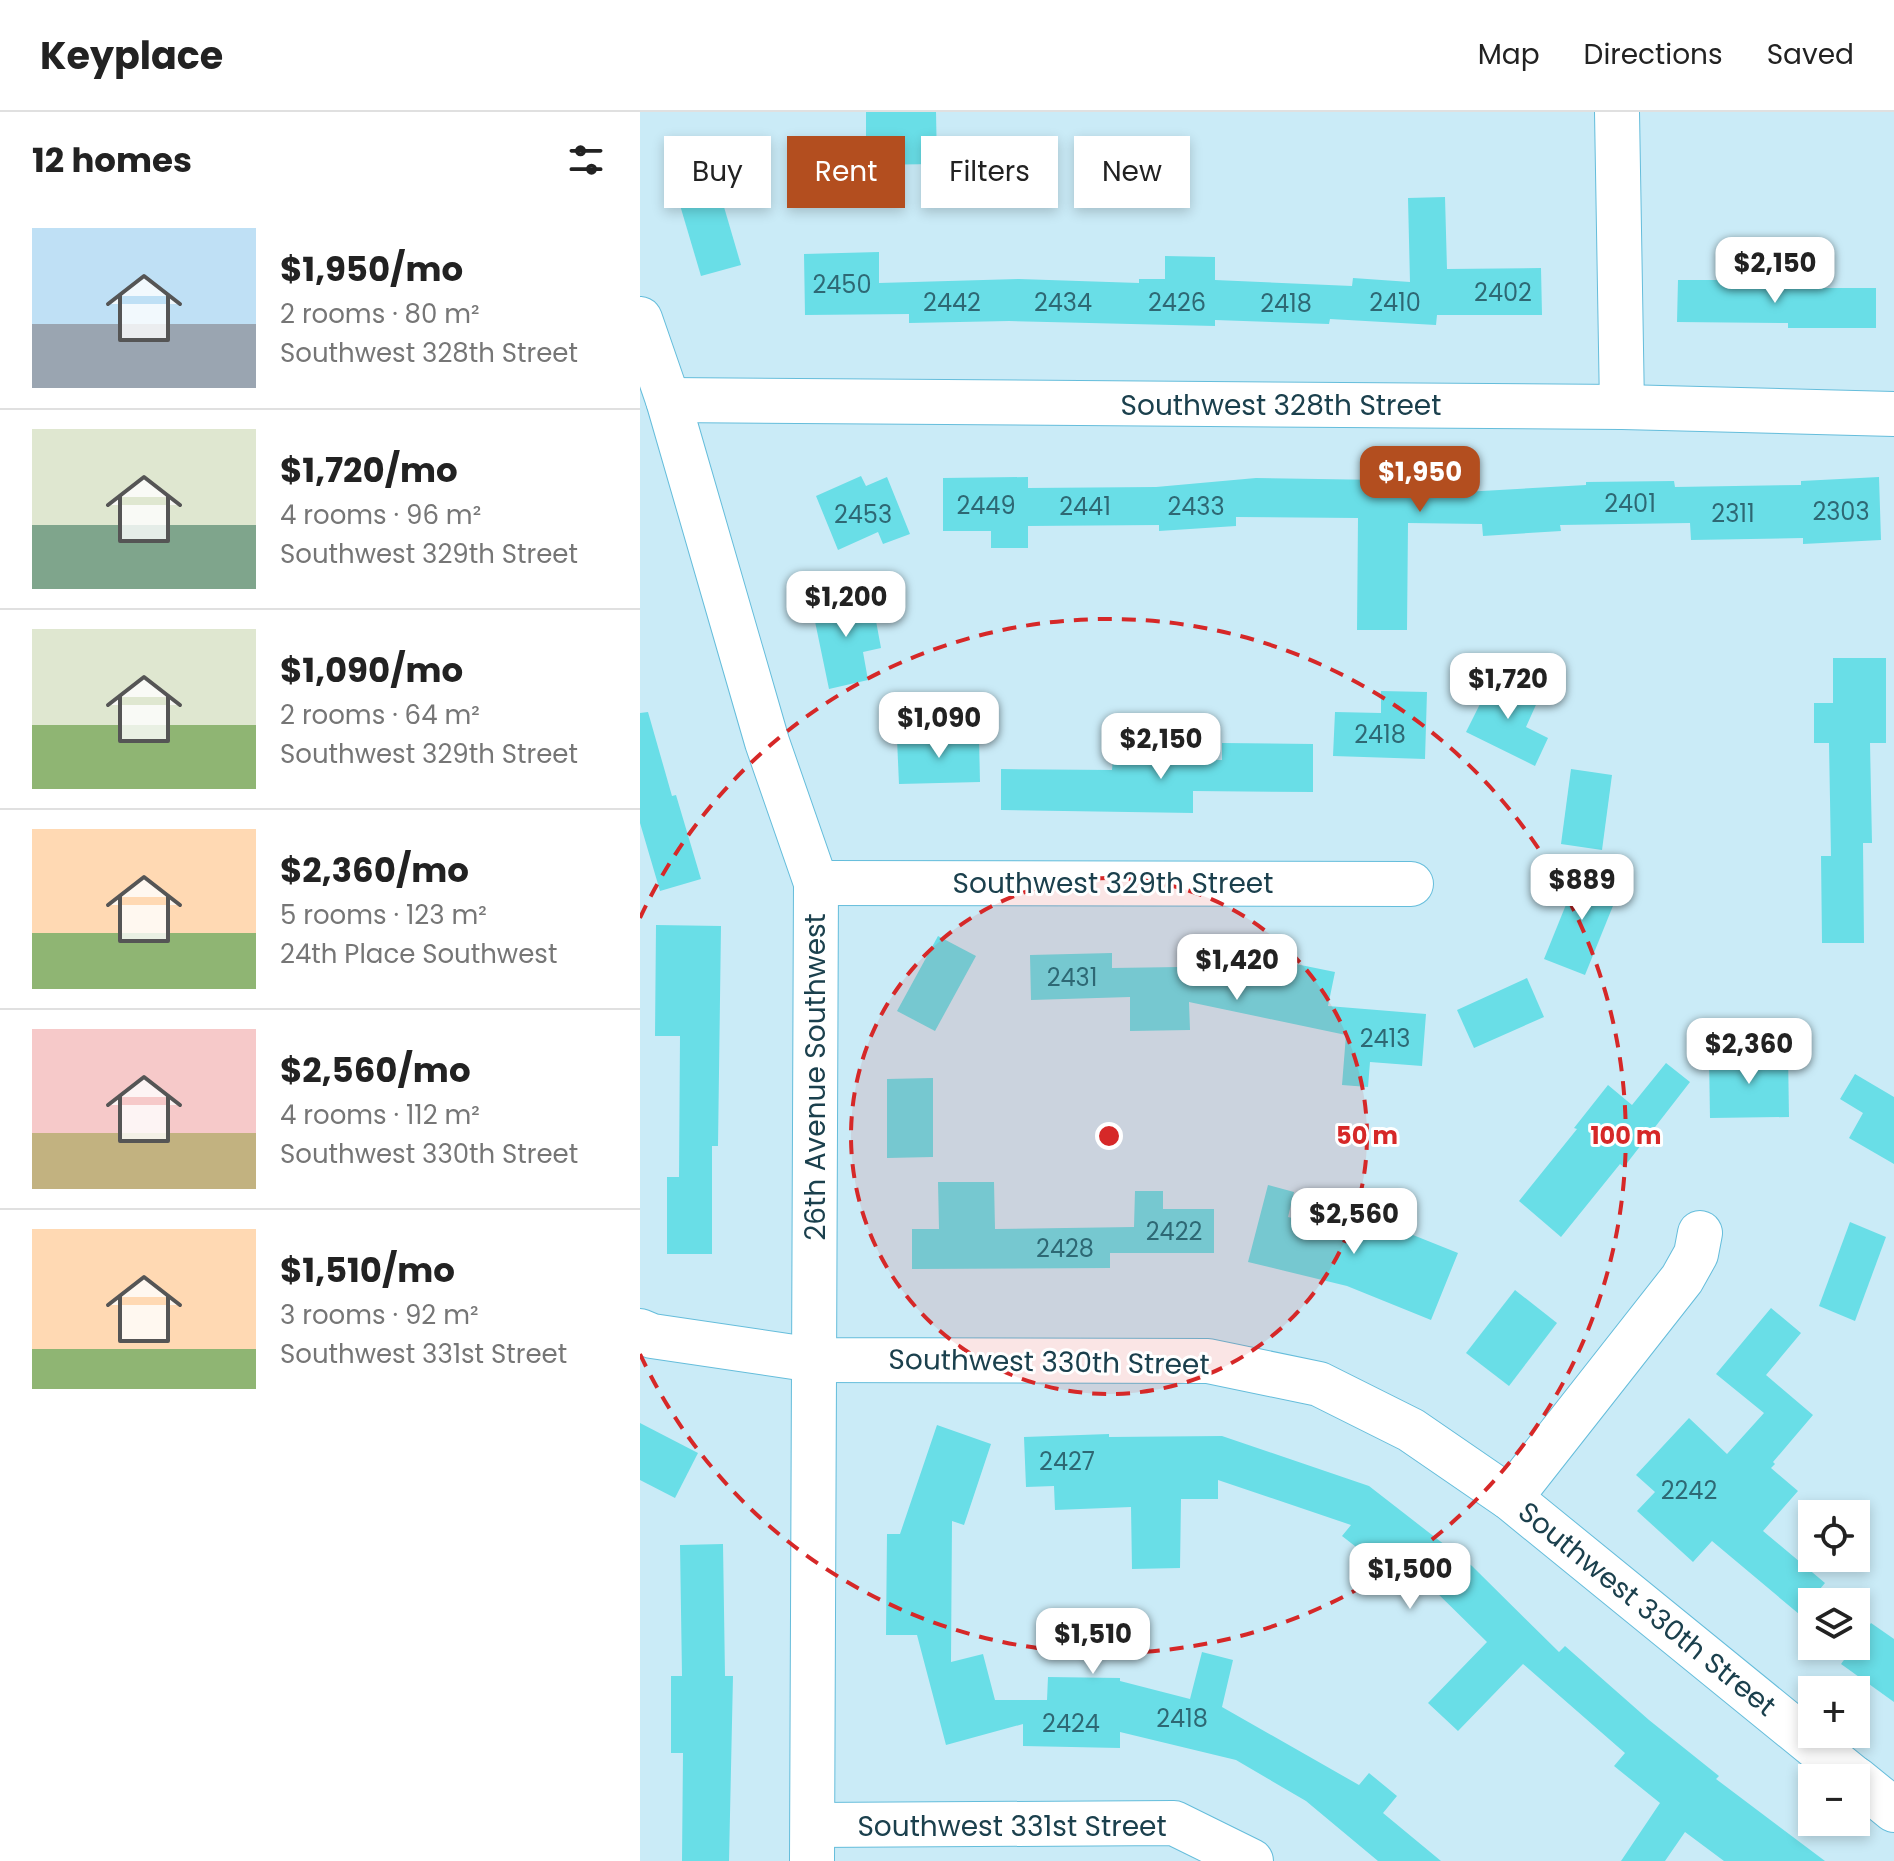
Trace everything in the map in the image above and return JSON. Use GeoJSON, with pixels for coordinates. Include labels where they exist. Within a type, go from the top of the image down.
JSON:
{"type":"FeatureCollection","features":[{"type":"Feature","properties":{"kind":"street"},"geometry":{"type":"LineString","coordinates":[[1617,112],[1622,407]]}},
{"type":"Feature","properties":{"kind":"street","name":"26th Avenue Southwest"},"geometry":{"type":"LineString","coordinates":[[640,319],[668,400],[767,742],[816,883],[812,1843]]}},
{"type":"Feature","properties":{"kind":"street","name":"Southwest 328th Street"},"geometry":{"type":"LineString","coordinates":[[668,400],[1622,407],[1894,414]]}},
{"type":"Feature","properties":{"kind":"street","name":"Southwest 329th Street"},"geometry":{"type":"LineString","coordinates":[[816,883],[1411,884]]}},
{"type":"Feature","properties":{"kind":"street"},"geometry":{"type":"LineString","coordinates":[[1510,1498],[1682,1279],[1696,1254],[1700,1233]]}},
{"type":"Feature","properties":{"kind":"street","name":"Southwest 330th Street"},"geometry":{"type":"LineString","coordinates":[[640,1331],[652,1336],[814,1360],[1208,1361],[1319,1384],[1411,1430],[1510,1498],[1837,1764]]}},
{"type":"Feature","properties":{"kind":"street","name":"Southwest 330th Street"},"geometry":{"type":"LineString","coordinates":[[1870,1791],[1894,1810]]}},
{"type":"Feature","properties":{"kind":"street","name":"Southwest 331st Street"},"geometry":{"type":"LineString","coordinates":[[812,1843],[1174,1823],[1251,1861]]}},
{"type":"Feature","properties":{"kind":"building"},"geometry":{"type":"Polygon","coordinates":[[[866,112],[936,112],[936,136],[921,136],[921,164],[905,164],[905,136],[866,136],[866,112]]]}},
{"type":"Feature","properties":{"kind":"building"},"geometry":{"type":"Polygon","coordinates":[[[1445,197],[1447,269],[1541,268],[1542,315],[1437,315],[1436,325],[1330,319],[1329,324],[1215,320],[1215,326],[1009,321],[909,323],[909,314],[805,315],[804,254],[879,252],[879,283],[1019,279],[1139,283],[1139,279],[1165,279],[1165,256],[1215,257],[1215,280],[1352,286],[1353,278],[1410,282],[1408,198],[1445,197]]]}},
{"type":"Feature","properties":{"kind":"building"},"geometry":{"type":"Polygon","coordinates":[[[681,208],[724,208],[741,265],[701,276],[681,208]]]}},
{"type":"Feature","properties":{"kind":"building"},"geometry":{"type":"Polygon","coordinates":[[[1678,280],[1768,280],[1768,288],[1876,288],[1876,328],[1788,328],[1788,323],[1677,322],[1678,280]]]}},
{"type":"Feature","properties":{"kind":"building"},"geometry":{"type":"Polygon","coordinates":[[[861,476],[866,486],[887,477],[910,534],[883,544],[878,532],[838,550],[816,496],[861,476]]]}},
{"type":"Feature","properties":{"kind":"building"},"geometry":{"type":"Polygon","coordinates":[[[1028,477],[1028,488],[1156,487],[1256,478],[1447,481],[1446,493],[1586,485],[1586,482],[1674,481],[1675,487],[1801,485],[1801,481],[1879,477],[1881,540],[1803,544],[1803,538],[1691,540],[1690,523],[1560,525],[1561,531],[1483,536],[1482,524],[1408,523],[1407,630],[1357,630],[1358,518],[1236,517],[1236,526],[1159,531],[1159,525],[1028,526],[1028,548],[991,548],[991,531],[943,531],[943,478],[1028,477]]]}},
{"type":"Feature","properties":{"kind":"building"},"geometry":{"type":"Polygon","coordinates":[[[871,594],[881,648],[863,652],[868,680],[829,689],[812,607],[871,594]]]}},
{"type":"Feature","properties":{"kind":"building"},"geometry":{"type":"Polygon","coordinates":[[[1833,658],[1886,658],[1886,743],[1870,743],[1872,843],[1863,843],[1864,943],[1822,943],[1821,856],[1831,856],[1829,743],[1814,743],[1814,703],[1833,703],[1833,658]]]}},
{"type":"Feature","properties":{"kind":"building"},"geometry":{"type":"Polygon","coordinates":[[[1494,676],[1539,698],[1526,727],[1548,738],[1535,766],[1466,732],[1494,676]]]}},
{"type":"Feature","properties":{"kind":"building"},"geometry":{"type":"Polygon","coordinates":[[[1381,691],[1427,692],[1425,759],[1333,756],[1335,712],[1381,713],[1381,691]]]}},
{"type":"Feature","properties":{"kind":"building"},"geometry":{"type":"Polygon","coordinates":[[[648,712],[672,796],[676,795],[701,879],[660,891],[640,823],[640,713],[648,712]]]}},
{"type":"Feature","properties":{"kind":"building"},"geometry":{"type":"Polygon","coordinates":[[[979,737],[980,782],[899,784],[897,739],[979,737]]]}},
{"type":"Feature","properties":{"kind":"building"},"geometry":{"type":"Polygon","coordinates":[[[1222,743],[1313,744],[1313,792],[1193,791],[1193,813],[1001,810],[1001,769],[1112,770],[1113,759],[1222,760],[1222,743]]]}},
{"type":"Feature","properties":{"kind":"building"},"geometry":{"type":"Polygon","coordinates":[[[1571,769],[1612,775],[1602,850],[1561,844],[1571,769]]]}},
{"type":"Feature","properties":{"kind":"building"},"geometry":{"type":"Polygon","coordinates":[[[1580,870],[1621,886],[1585,975],[1544,959],[1580,870]]]}},
{"type":"Feature","properties":{"kind":"building"},"geometry":{"type":"Polygon","coordinates":[[[656,925],[721,926],[718,1146],[712,1146],[712,1254],[667,1254],[667,1177],[679,1177],[680,1036],[655,1036],[656,925]]]}},
{"type":"Feature","properties":{"kind":"building"},"geometry":{"type":"Polygon","coordinates":[[[938,936],[976,956],[935,1031],[897,1011],[938,936]]]}},
{"type":"Feature","properties":{"kind":"building"},"geometry":{"type":"Polygon","coordinates":[[[1112,953],[1112,968],[1249,966],[1251,955],[1335,972],[1328,1006],[1426,1014],[1422,1066],[1370,1062],[1368,1087],[1342,1085],[1346,1035],[1189,1002],[1190,1030],[1130,1031],[1130,997],[1031,1000],[1030,955],[1112,953]]]}},
{"type":"Feature","properties":{"kind":"building"},"geometry":{"type":"Polygon","coordinates":[[[1527,978],[1544,1017],[1474,1048],[1457,1010],[1527,978]]]}},
{"type":"Feature","properties":{"kind":"building"},"geometry":{"type":"Polygon","coordinates":[[[1788,1054],[1789,1117],[1710,1118],[1709,1055],[1788,1054]]]}},
{"type":"Feature","properties":{"kind":"building"},"geometry":{"type":"Polygon","coordinates":[[[1666,1063],[1690,1082],[1624,1167],[1620,1164],[1561,1237],[1519,1201],[1608,1085],[1632,1105],[1666,1063]]]}},
{"type":"Feature","properties":{"kind":"building"},"geometry":{"type":"Polygon","coordinates":[[[1855,1074],[1894,1097],[1894,1164],[1849,1138],[1863,1113],[1840,1099],[1855,1074]]]}},
{"type":"Feature","properties":{"kind":"building"},"geometry":{"type":"Polygon","coordinates":[[[933,1078],[933,1157],[887,1158],[887,1079],[933,1078]]]}},
{"type":"Feature","properties":{"kind":"building"},"geometry":{"type":"Polygon","coordinates":[[[938,1182],[994,1182],[995,1229],[1134,1227],[1135,1191],[1163,1191],[1163,1209],[1214,1209],[1214,1253],[1110,1253],[1110,1268],[912,1269],[912,1229],[939,1229],[938,1182]]]}},
{"type":"Feature","properties":{"kind":"building"},"geometry":{"type":"Polygon","coordinates":[[[1268,1185],[1294,1192],[1288,1217],[1361,1235],[1368,1217],[1458,1253],[1431,1320],[1347,1286],[1248,1262],[1268,1185]]]}},
{"type":"Feature","properties":{"kind":"building"},"geometry":{"type":"Polygon","coordinates":[[[1850,1222],[1886,1237],[1855,1321],[1819,1306],[1850,1222]]]}},
{"type":"Feature","properties":{"kind":"building"},"geometry":{"type":"Polygon","coordinates":[[[1515,1290],[1557,1323],[1509,1386],[1466,1353],[1515,1290]]]}},
{"type":"Feature","properties":{"kind":"building"},"geometry":{"type":"Polygon","coordinates":[[[1771,1308],[1801,1333],[1766,1375],[1813,1415],[1773,1462],[1775,1464],[1771,1468],[1798,1491],[1763,1531],[1798,1560],[1798,1572],[1812,1572],[1825,1583],[1821,1588],[1798,1588],[1798,1613],[1712,1541],[1693,1562],[1637,1511],[1655,1492],[1636,1475],[1689,1418],[1727,1454],[1764,1413],[1716,1374],[1771,1308]]]}},
{"type":"Feature","properties":{"kind":"building"},"geometry":{"type":"Polygon","coordinates":[[[640,1423],[698,1453],[675,1498],[640,1480],[640,1423]]]}},
{"type":"Feature","properties":{"kind":"building"},"geometry":{"type":"Polygon","coordinates":[[[937,1425],[991,1444],[964,1525],[952,1521],[951,1662],[983,1654],[995,1700],[1047,1700],[1048,1677],[1120,1678],[1120,1681],[1190,1699],[1202,1652],[1233,1660],[1222,1707],[1359,1785],[1369,1773],[1397,1796],[1383,1813],[1441,1861],[1378,1861],[1306,1801],[1236,1760],[1120,1732],[1120,1748],[1023,1746],[1023,1724],[946,1745],[917,1635],[886,1635],[887,1534],[900,1534],[937,1425]]]}},
{"type":"Feature","properties":{"kind":"building"},"geometry":{"type":"Polygon","coordinates":[[[1109,1434],[1109,1437],[1222,1436],[1369,1486],[1472,1566],[1559,1652],[1565,1646],[1719,1776],[1716,1779],[1825,1861],[1724,1861],[1685,1832],[1665,1861],[1621,1861],[1660,1803],[1614,1766],[1625,1753],[1523,1664],[1458,1731],[1428,1703],[1487,1642],[1429,1585],[1386,1553],[1378,1564],[1342,1536],[1351,1525],[1218,1480],[1218,1499],[1181,1499],[1180,1568],[1132,1569],[1131,1507],[1055,1510],[1054,1486],[1026,1487],[1024,1437],[1109,1434]]]}},
{"type":"Feature","properties":{"kind":"building"},"geometry":{"type":"Polygon","coordinates":[[[723,1544],[725,1676],[733,1676],[729,1861],[682,1861],[683,1753],[671,1753],[671,1676],[682,1676],[680,1545],[723,1544]]]}},
{"type":"Feature","properties":{"kind":"building"},"geometry":{"type":"Polygon","coordinates":[[[1870,1624],[1894,1639],[1894,1702],[1870,1685],[1870,1676],[1858,1676],[1841,1664],[1844,1660],[1870,1660],[1870,1624]]]}}]}
